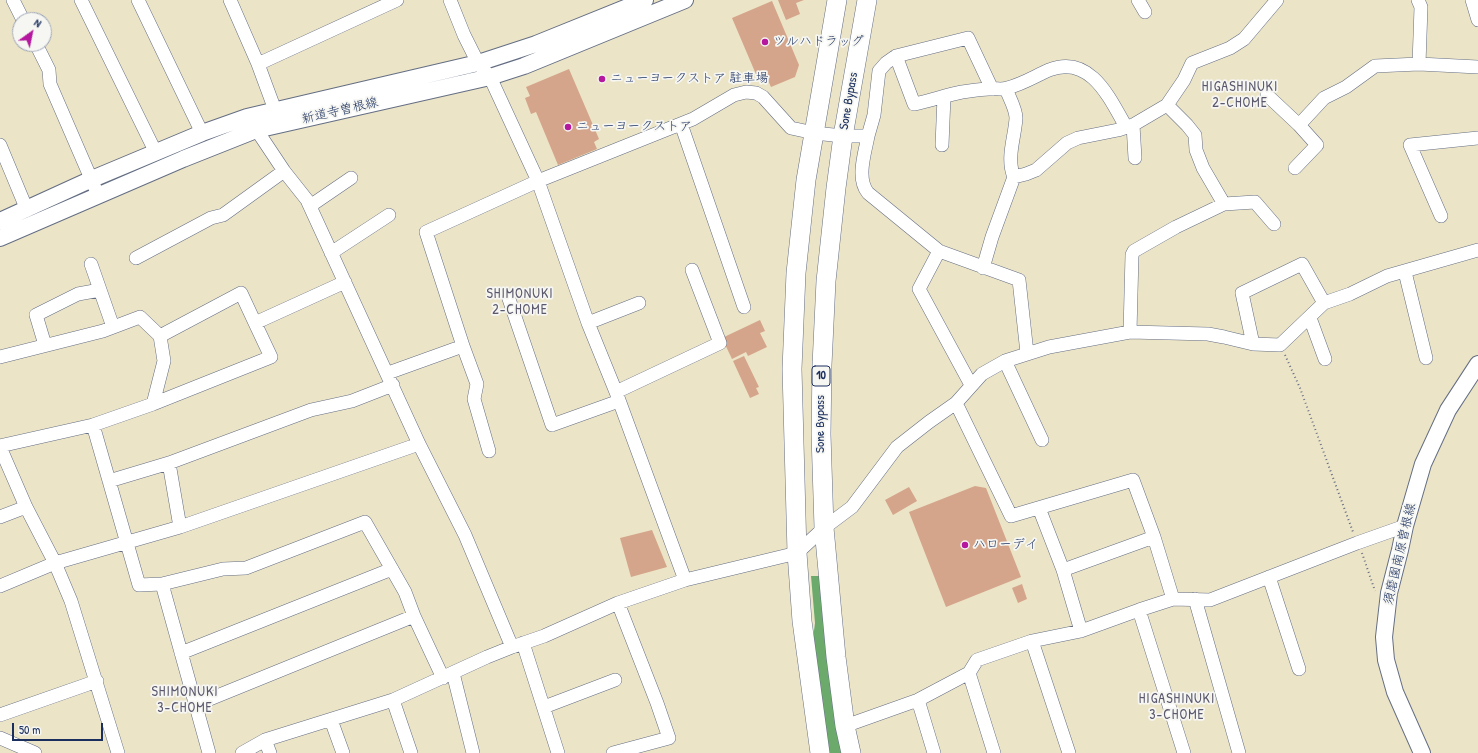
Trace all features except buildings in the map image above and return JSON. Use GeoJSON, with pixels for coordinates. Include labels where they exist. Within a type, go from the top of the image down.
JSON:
{"type":"FeatureCollection","features":[{"type":"Feature","properties":{"kind":"highway","name":"Sone Bypass"},"geometry":{"type":"LineString","coordinates":[[820,753],[802,621],[797,553],[793,354],[796,273],[806,180],[837,0]]}},
{"type":"Feature","properties":{"kind":"highway","name":"Sone Bypass"},"geometry":{"type":"LineString","coordinates":[[851,753],[845,726],[836,657],[824,528],[821,434],[822,350],[826,281],[842,136],[866,0]]}},
{"type":"Feature","properties":{"kind":"main road","name":"新道寺曽根線"},"geometry":{"type":"LineString","coordinates":[[247,117],[478,63],[536,44],[645,0]]}},
{"type":"Feature","properties":{"kind":"main road","name":"新道寺曽根線"},"geometry":{"type":"LineString","coordinates":[[0,238],[183,159],[256,130],[490,77],[524,66],[685,0]]}},
{"type":"Feature","properties":{"kind":"main road"},"geometry":{"type":"LineString","coordinates":[[0,221],[92,179],[202,133],[247,117]]}},
{"type":"Feature","properties":{"kind":"main road","name":"須磨園南原曽根線"},"geometry":{"type":"LineString","coordinates":[[1422,753],[1395,692],[1386,660],[1384,637],[1389,593],[1405,526],[1423,464],[1448,410],[1478,364]]}},
{"type":"Feature","properties":{"kind":"street"},"geometry":{"type":"LineString","coordinates":[[13,0],[19,12]]}},
{"type":"Feature","properties":{"kind":"street"},"geometry":{"type":"LineString","coordinates":[[81,0],[156,153]]}},
{"type":"Feature","properties":{"kind":"street"},"geometry":{"type":"LineString","coordinates":[[138,0],[202,133]]}},
{"type":"Feature","properties":{"kind":"street"},"geometry":{"type":"LineString","coordinates":[[230,0],[258,64],[275,110]]}},
{"type":"Feature","properties":{"kind":"street"},"geometry":{"type":"LineString","coordinates":[[258,64],[397,0]]}},
{"type":"Feature","properties":{"kind":"street"},"geometry":{"type":"LineString","coordinates":[[450,0],[464,35],[478,63],[490,77],[538,181],[588,323],[618,396],[685,580]]}},
{"type":"Feature","properties":{"kind":"street"},"geometry":{"type":"LineString","coordinates":[[1138,0],[1145,12]]}},
{"type":"Feature","properties":{"kind":"street"},"geometry":{"type":"LineString","coordinates":[[1014,176],[1026,174],[1036,170],[1067,143],[1078,138],[1130,126],[1167,105],[1184,80],[1192,63],[1230,48],[1244,39],[1278,0]]}},
{"type":"Feature","properties":{"kind":"street"},"geometry":{"type":"LineString","coordinates":[[1418,0],[1421,7],[1419,64]]}},
{"type":"Feature","properties":{"kind":"street"},"geometry":{"type":"LineString","coordinates":[[1472,0],[1478,20]]}},
{"type":"Feature","properties":{"kind":"street"},"geometry":{"type":"LineString","coordinates":[[992,89],[968,38],[896,56],[886,63],[880,71],[874,115],[868,136],[861,175],[863,187],[868,193],[939,251],[1018,280],[1027,353]]}},
{"type":"Feature","properties":{"kind":"street"},"geometry":{"type":"LineString","coordinates":[[40,52],[49,70],[50,84],[98,196]]}},
{"type":"Feature","properties":{"kind":"street"},"geometry":{"type":"LineString","coordinates":[[896,56],[914,104],[960,93],[992,89],[1006,89],[1030,80],[1049,70],[1067,66],[1081,69],[1093,77],[1130,126],[1135,158]]}},
{"type":"Feature","properties":{"kind":"street"},"geometry":{"type":"LineString","coordinates":[[1299,125],[1324,98],[1346,87],[1376,66],[1419,64],[1478,67]]}},
{"type":"Feature","properties":{"kind":"street"},"geometry":{"type":"LineString","coordinates":[[983,268],[996,224],[1014,176],[1011,170],[1011,153],[1016,116],[1006,89]]}},
{"type":"Feature","properties":{"kind":"street"},"geometry":{"type":"LineString","coordinates":[[489,451],[474,399],[477,384],[426,232],[538,181],[693,120],[734,95],[746,92],[756,93],[763,97],[791,128],[814,133],[842,136],[868,136]]}},
{"type":"Feature","properties":{"kind":"street"},"geometry":{"type":"LineString","coordinates":[[1267,95],[1299,125],[1317,145],[1295,168]]}},
{"type":"Feature","properties":{"kind":"street"},"geometry":{"type":"LineString","coordinates":[[942,145],[944,97]]}},
{"type":"Feature","properties":{"kind":"street"},"geometry":{"type":"LineString","coordinates":[[1167,105],[1195,135],[1196,150],[1203,168],[1224,204]]}},
{"type":"Feature","properties":{"kind":"street"},"geometry":{"type":"LineString","coordinates":[[247,117],[284,172],[307,200],[310,206],[419,444],[465,535],[517,645],[544,707],[558,753]]}},
{"type":"Feature","properties":{"kind":"street"},"geometry":{"type":"LineString","coordinates":[[681,124],[744,307]]}},
{"type":"Feature","properties":{"kind":"street"},"geometry":{"type":"LineString","coordinates":[[1441,216],[1410,144],[1478,138]]}},
{"type":"Feature","properties":{"kind":"street"},"geometry":{"type":"LineString","coordinates":[[0,145],[26,210]]}},
{"type":"Feature","properties":{"kind":"street"},"geometry":{"type":"LineString","coordinates":[[136,258],[211,218],[223,215],[284,172]]}},
{"type":"Feature","properties":{"kind":"street"},"geometry":{"type":"LineString","coordinates":[[310,206],[351,178]]}},
{"type":"Feature","properties":{"kind":"street"},"geometry":{"type":"LineString","coordinates":[[1130,332],[1132,255],[1134,251],[1176,227],[1224,204],[1255,202],[1274,224]]}},
{"type":"Feature","properties":{"kind":"street"},"geometry":{"type":"LineString","coordinates":[[331,253],[389,215]]}},
{"type":"Feature","properties":{"kind":"street"},"geometry":{"type":"LineString","coordinates":[[242,753],[265,740],[393,700],[517,645],[544,636],[618,603],[685,580],[797,553],[824,528],[852,507],[897,447],[928,422],[956,403],[982,374],[1005,361],[1049,347],[1130,332],[1208,334],[1224,336],[1253,344],[1280,345],[1324,303],[1350,294],[1387,276],[1478,250]]}},
{"type":"Feature","properties":{"kind":"street"},"geometry":{"type":"LineString","coordinates":[[939,251],[919,289],[971,385]]}},
{"type":"Feature","properties":{"kind":"street"},"geometry":{"type":"LineString","coordinates":[[91,264],[113,327]]}},
{"type":"Feature","properties":{"kind":"street"},"geometry":{"type":"LineString","coordinates":[[1253,344],[1242,293],[1302,264],[1324,303]]}},
{"type":"Feature","properties":{"kind":"street"},"geometry":{"type":"LineString","coordinates":[[509,299],[552,425],[618,396],[720,343],[692,270]]}},
{"type":"Feature","properties":{"kind":"street"},"geometry":{"type":"LineString","coordinates":[[1405,272],[1426,358]]}},
{"type":"Feature","properties":{"kind":"street"},"geometry":{"type":"LineString","coordinates":[[255,323],[345,282]]}},
{"type":"Feature","properties":{"kind":"street"},"geometry":{"type":"LineString","coordinates":[[45,345],[36,315],[78,294],[100,290]]}},
{"type":"Feature","properties":{"kind":"street"},"geometry":{"type":"LineString","coordinates":[[118,753],[71,601],[56,563],[26,507],[0,447],[92,425],[153,404],[271,357],[241,293],[160,336]]}},
{"type":"Feature","properties":{"kind":"street"},"geometry":{"type":"LineString","coordinates":[[588,323],[639,303]]}},
{"type":"Feature","properties":{"kind":"street"},"geometry":{"type":"LineString","coordinates":[[0,357],[113,327],[140,317],[160,336],[164,360],[153,404]]}},
{"type":"Feature","properties":{"kind":"street"},"geometry":{"type":"LineString","coordinates":[[1310,318],[1325,359]]}},
{"type":"Feature","properties":{"kind":"street"},"geometry":{"type":"LineString","coordinates":[[109,481],[169,463],[311,410],[352,401],[390,379],[463,346]]}},
{"type":"Feature","properties":{"kind":"street"},"geometry":{"type":"LineString","coordinates":[[1005,361],[1042,440]]}},
{"type":"Feature","properties":{"kind":"street"},"geometry":{"type":"LineString","coordinates":[[956,403],[1011,516],[1133,480],[1154,537],[1173,599]]}},
{"type":"Feature","properties":{"kind":"street"},"geometry":{"type":"LineString","coordinates":[[92,425],[139,585],[162,584],[223,569],[246,568],[365,522],[405,592],[414,616],[448,676],[473,753]]}},
{"type":"Feature","properties":{"kind":"street"},"geometry":{"type":"LineString","coordinates":[[0,586],[56,563],[180,527],[419,444]]}},
{"type":"Feature","properties":{"kind":"street"},"geometry":{"type":"LineString","coordinates":[[169,463],[180,527]]}},
{"type":"Feature","properties":{"kind":"street"},"geometry":{"type":"LineString","coordinates":[[0,517],[26,507]]}},
{"type":"Feature","properties":{"kind":"street"},"geometry":{"type":"LineString","coordinates":[[1039,508],[1063,570],[1081,631]]}},
{"type":"Feature","properties":{"kind":"street"},"geometry":{"type":"LineString","coordinates":[[845,726],[918,700],[969,673],[977,660],[1032,641],[1081,631],[1173,599],[1210,600],[1405,526]]}},
{"type":"Feature","properties":{"kind":"street"},"geometry":{"type":"LineString","coordinates":[[1063,570],[1154,537]]}},
{"type":"Feature","properties":{"kind":"street"},"geometry":{"type":"LineString","coordinates":[[181,653],[392,569]]}},
{"type":"Feature","properties":{"kind":"street"},"geometry":{"type":"LineString","coordinates":[[1269,577],[1299,669]]}},
{"type":"Feature","properties":{"kind":"street"},"geometry":{"type":"LineString","coordinates":[[162,584],[209,753]]}},
{"type":"Feature","properties":{"kind":"street"},"geometry":{"type":"LineString","coordinates":[[1195,599],[1239,753]]}},
{"type":"Feature","properties":{"kind":"street"},"geometry":{"type":"LineString","coordinates":[[613,753],[669,738],[618,603]]}},
{"type":"Feature","properties":{"kind":"street"},"geometry":{"type":"LineString","coordinates":[[1139,610],[1184,753]]}},
{"type":"Feature","properties":{"kind":"street"},"geometry":{"type":"LineString","coordinates":[[195,704],[414,616]]}},
{"type":"Feature","properties":{"kind":"street"},"geometry":{"type":"LineString","coordinates":[[1032,641],[1069,753]]}},
{"type":"Feature","properties":{"kind":"street"},"geometry":{"type":"LineString","coordinates":[[969,673],[994,753]]}},
{"type":"Feature","properties":{"kind":"street"},"geometry":{"type":"LineString","coordinates":[[544,707],[615,680]]}},
{"type":"Feature","properties":{"kind":"street"},"geometry":{"type":"LineString","coordinates":[[0,715],[97,682]]}},
{"type":"Feature","properties":{"kind":"street"},"geometry":{"type":"LineString","coordinates":[[393,700],[411,753]]}},
{"type":"Feature","properties":{"kind":"street"},"geometry":{"type":"LineString","coordinates":[[918,700],[934,753]]}},
{"type":"Feature","properties":{"kind":"street"},"geometry":{"type":"LineString","coordinates":[[331,720],[343,753]]}},
{"type":"Feature","properties":{"kind":"street"},"geometry":{"type":"LineString","coordinates":[[0,738],[35,753]]}},
{"type":"Feature","properties":{"kind":"street"},"geometry":{"type":"LineString","coordinates":[[265,740],[270,753]]}},
{"type":"Feature","properties":{"kind":"path"},"geometry":{"type":"LineString","coordinates":[[1280,345],[1300,388],[1358,543],[1375,593]]}},
{"type":"Feature","properties":{"kind":"green space"},"geometry":{"type":"Polygon","coordinates":[[[811,576],[820,576],[844,753],[829,753],[812,646],[815,623],[811,576]]]}},
{"type":"Feature","properties":{"kind":"place","name":"ツルハドラッグ"},"geometry":{"type":"Point","coordinates":[765,42]}},
{"type":"Feature","properties":{"kind":"place","name":"ニューヨークストア 駐車場"},"geometry":{"type":"Point","coordinates":[602,79]}},
{"type":"Feature","properties":{"kind":"place","name":"ニューヨークストア"},"geometry":{"type":"Point","coordinates":[568,127]}},
{"type":"Feature","properties":{"kind":"place","name":"ハローデイ"},"geometry":{"type":"Point","coordinates":[965,545]}},
{"type":"Feature","properties":{"kind":"district","name":"HIGASHINUKI 2-CHOME"},"geometry":{"type":"Point","coordinates":[1240,96]}},
{"type":"Feature","properties":{"kind":"district","name":"SHIMONUKI 2-CHOME"},"geometry":{"type":"Point","coordinates":[520,302]}},
{"type":"Feature","properties":{"kind":"district","name":"SHIMONUKI 3-CHOME"},"geometry":{"type":"Point","coordinates":[185,700]}},
{"type":"Feature","properties":{"kind":"district","name":"HIGASHINUKI 3-CHOME"},"geometry":{"type":"Point","coordinates":[1177,708]}}]}
